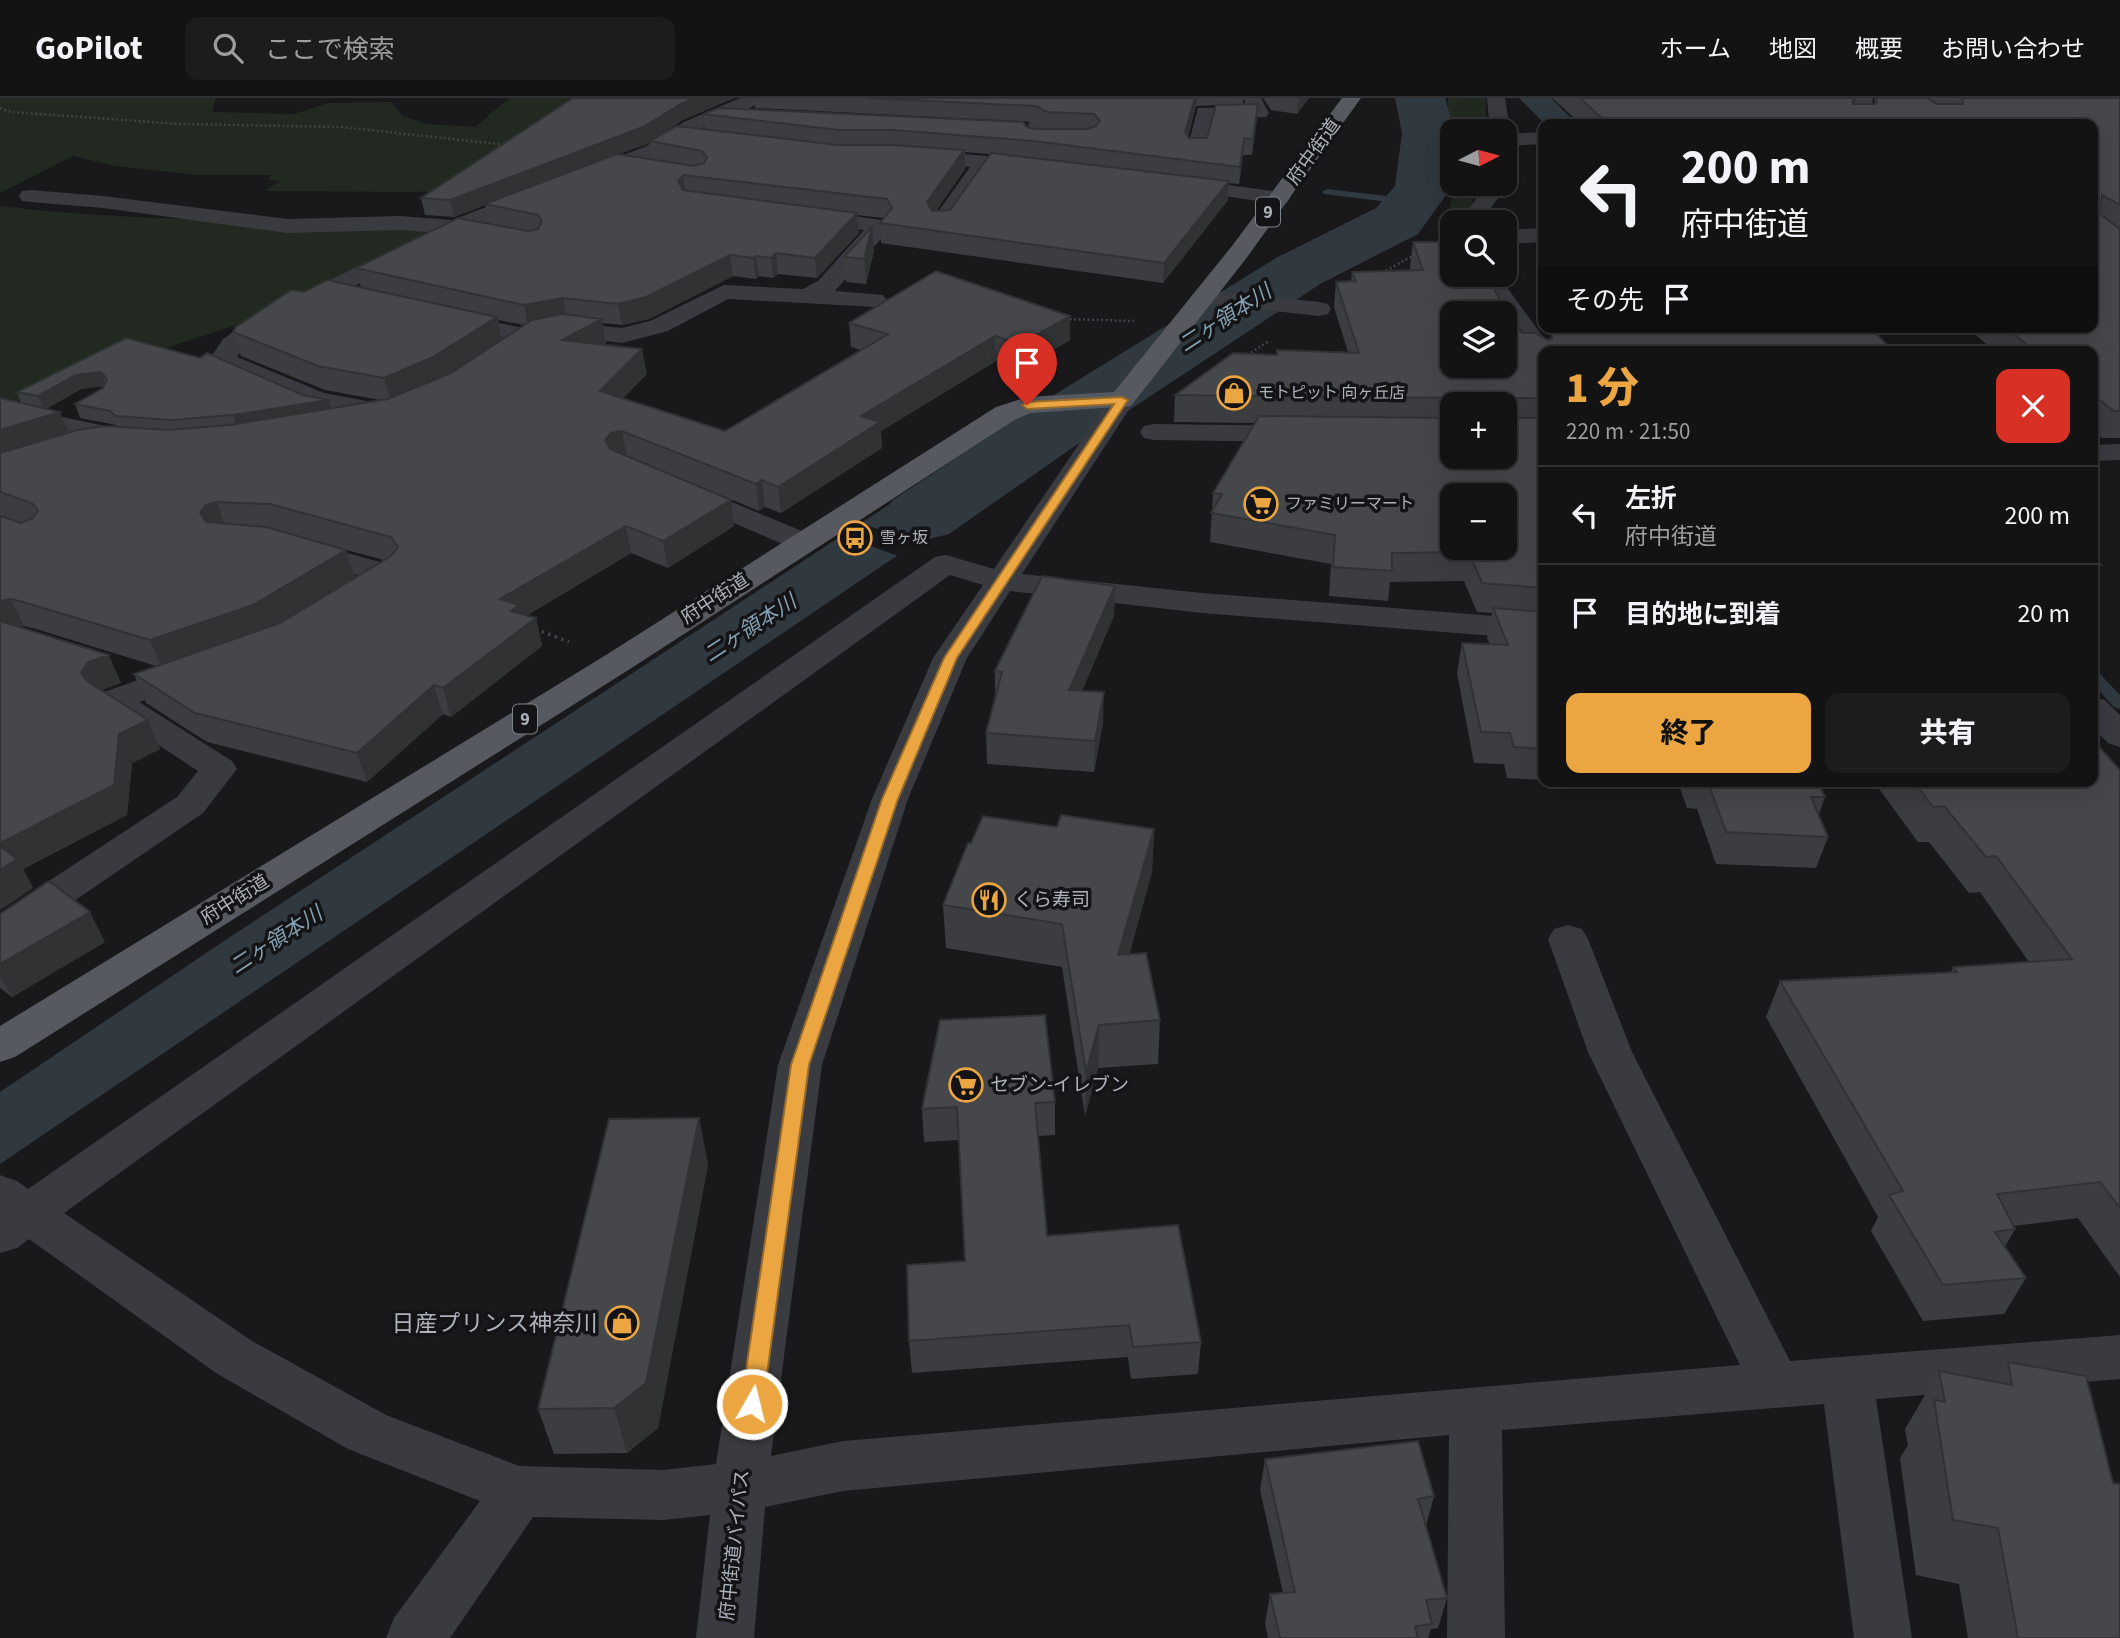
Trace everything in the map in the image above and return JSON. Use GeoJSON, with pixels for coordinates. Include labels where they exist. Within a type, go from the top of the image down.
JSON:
{"type":"FeatureCollection","features":[{"type":"Feature","properties":{"kind":"main road","name":"府中街道"},"geometry":{"type":"LineString","coordinates":[[0,1046],[606,669],[1006,413],[1027,405],[1122,400],[1206,297],[1306,166],[1352,98]]}},
{"type":"Feature","properties":{"kind":"street"},"geometry":{"type":"LineString","coordinates":[[1033,166],[1031,133],[1041,98]]}},
{"type":"Feature","properties":{"kind":"street"},"geometry":{"type":"LineString","coordinates":[[1197,149],[1205,113],[1259,113],[1252,98]]}},
{"type":"Feature","properties":{"kind":"street"},"geometry":{"type":"LineString","coordinates":[[1496,98],[1499,119]]}},
{"type":"Feature","properties":{"kind":"street"},"geometry":{"type":"LineString","coordinates":[[1858,119],[1864,98]]}},
{"type":"Feature","properties":{"kind":"street"},"geometry":{"type":"LineString","coordinates":[[316,427],[405,409],[317,400],[222,360],[232,344],[283,309],[326,291],[455,227],[654,150],[715,115],[760,108]]}},
{"type":"Feature","properties":{"kind":"street"},"geometry":{"type":"LineString","coordinates":[[1031,133],[1061,137]]}},
{"type":"Feature","properties":{"kind":"street"},"geometry":{"type":"LineString","coordinates":[[905,135],[893,155],[1057,169]]}},
{"type":"Feature","properties":{"kind":"street"},"geometry":{"type":"LineString","coordinates":[[676,136],[704,139]]}},
{"type":"Feature","properties":{"kind":"street"},"geometry":{"type":"LineString","coordinates":[[1517,139],[1538,138]]}},
{"type":"Feature","properties":{"kind":"street"},"geometry":{"type":"LineString","coordinates":[[941,223],[984,162]]}},
{"type":"Feature","properties":{"kind":"street"},"geometry":{"type":"LineString","coordinates":[[614,164],[656,170]]}},
{"type":"Feature","properties":{"kind":"street"},"geometry":{"type":"LineString","coordinates":[[1159,181],[1279,198]]}},
{"type":"Feature","properties":{"kind":"street"},"geometry":{"type":"LineString","coordinates":[[30,196],[103,202],[288,226],[400,223],[455,227],[494,234]]}},
{"type":"Feature","properties":{"kind":"street"},"geometry":{"type":"LineString","coordinates":[[787,214],[880,226],[826,286],[808,296]]}},
{"type":"Feature","properties":{"kind":"street"},"geometry":{"type":"LineString","coordinates":[[1517,236],[1538,235]]}},
{"type":"Feature","properties":{"kind":"street"},"geometry":{"type":"LineString","coordinates":[[1495,287],[1538,347]]}},
{"type":"Feature","properties":{"kind":"street"},"geometry":{"type":"LineString","coordinates":[[326,291],[367,300]]}},
{"type":"Feature","properties":{"kind":"street"},"geometry":{"type":"LineString","coordinates":[[420,312],[528,336],[567,329],[622,336],[659,326],[723,292],[875,300]]}},
{"type":"Feature","properties":{"kind":"street"},"geometry":{"type":"LineString","coordinates":[[1206,297],[1319,309]]}},
{"type":"Feature","properties":{"kind":"street"},"geometry":{"type":"LineString","coordinates":[[500,357],[528,336]]}},
{"type":"Feature","properties":{"kind":"street","name":"府中街道バイパス"},"geometry":{"type":"LineString","coordinates":[[725,1638],[740,1487],[800,1065],[890,799],[950,658],[1122,400]]}},
{"type":"Feature","properties":{"kind":"street"},"geometry":{"type":"LineString","coordinates":[[49,422],[85,401]]}},
{"type":"Feature","properties":{"kind":"street"},"geometry":{"type":"LineString","coordinates":[[7,414],[105,434],[126,442],[84,445],[60,452]]}},
{"type":"Feature","properties":{"kind":"street"},"geometry":{"type":"LineString","coordinates":[[1154,432],[1322,434]]}},
{"type":"Feature","properties":{"kind":"street"},"geometry":{"type":"LineString","coordinates":[[2098,453],[2120,452]]}},
{"type":"Feature","properties":{"kind":"street"},"geometry":{"type":"LineString","coordinates":[[664,483],[803,542]]}},
{"type":"Feature","properties":{"kind":"street"},"geometry":{"type":"LineString","coordinates":[[265,542],[278,542],[387,574],[332,608]]}},
{"type":"Feature","properties":{"kind":"street"},"geometry":{"type":"LineString","coordinates":[[1538,630],[1202,603],[1002,581],[946,564],[10,1214],[246,1364],[367,1432],[519,1491],[663,1495],[740,1487],[844,1466],[1475,1409],[2120,1357]]}},
{"type":"Feature","properties":{"kind":"street"},"geometry":{"type":"LineString","coordinates":[[0,932],[190,805],[219,769],[113,700],[225,660]]}},
{"type":"Feature","properties":{"kind":"street"},"geometry":{"type":"LineString","coordinates":[[111,666],[161,682]]}},
{"type":"Feature","properties":{"kind":"street"},"geometry":{"type":"LineString","coordinates":[[2098,712],[2120,736]]}},
{"type":"Feature","properties":{"kind":"street"},"geometry":{"type":"LineString","coordinates":[[1568,939],[1610,1052],[1775,1384]]}},
{"type":"Feature","properties":{"kind":"street"},"geometry":{"type":"LineString","coordinates":[[1847,1380],[1883,1638]]}},
{"type":"Feature","properties":{"kind":"street"},"geometry":{"type":"LineString","coordinates":[[1475,1409],[1476,1638]]}},
{"type":"Feature","properties":{"kind":"street"},"geometry":{"type":"LineString","coordinates":[[415,1638],[519,1491]]}},
{"type":"Feature","properties":{"kind":"path"},"geometry":{"type":"LineString","coordinates":[[0,108],[11,112],[180,124],[341,127],[513,146]]}},
{"type":"Feature","properties":{"kind":"path"},"geometry":{"type":"LineString","coordinates":[[1062,319],[1135,321]]}},
{"type":"Feature","properties":{"kind":"path"},"geometry":{"type":"LineString","coordinates":[[528,627],[580,646]]}},
{"type":"Feature","properties":{"kind":"shaded area"},"geometry":{"type":"Polygon","coordinates":[[[0,98],[216,98],[212,112],[294,114],[328,103],[391,102],[403,116],[426,124],[475,127],[509,98],[622,98],[555,132],[660,143],[433,192],[265,191],[279,181],[268,180],[271,175],[198,175],[115,166],[73,156],[0,193],[0,98]]]}},
{"type":"Feature","properties":{"kind":"shaded area"},"geometry":{"type":"Polygon","coordinates":[[[1448,98],[1486,98],[1486,119],[1450,119],[1448,98]]]}},
{"type":"Feature","properties":{"kind":"shaded area"},"geometry":{"type":"Polygon","coordinates":[[[1453,196],[1475,196],[1470,210],[1449,207],[1453,196]]]}},
{"type":"Feature","properties":{"kind":"shaded area"},"geometry":{"type":"Polygon","coordinates":[[[0,206],[111,216],[446,229],[346,289],[51,386],[0,409],[0,206]]]}},
{"type":"Feature","properties":{"kind":"water"},"geometry":{"type":"Polygon","coordinates":[[[1404,98],[1436,98],[1440,124],[1440,191],[1423,222],[1291,290],[1262,284],[1292,257],[1382,216],[1403,184],[1407,128],[1398,114],[1404,98]]]}},
{"type":"Feature","properties":{"kind":"water"},"geometry":{"type":"Polygon","coordinates":[[[1009,426],[1047,440],[920,540],[0,1164],[0,1092],[221,943],[1009,426]]]}},
{"type":"Feature","properties":{"kind":"pier"},"geometry":{"type":"Polygon","coordinates":[[[859,522],[920,545],[901,557],[840,535],[859,522]]]}},
{"type":"Feature","properties":{"kind":"building"},"geometry":{"type":"Polygon","coordinates":[[[573,98],[695,98],[643,127],[450,200],[421,198],[573,98]]]}},
{"type":"Feature","properties":{"kind":"building"},"geometry":{"type":"Polygon","coordinates":[[[868,98],[1195,98],[1185,132],[1189,138],[1207,138],[1216,105],[1258,104],[1253,139],[1244,138],[1240,167],[1033,141],[892,130],[839,130],[703,114],[719,108],[1023,122],[1027,127],[1035,129],[1088,129],[1100,121],[1094,114],[1047,112],[1036,106],[868,98]]]}},
{"type":"Feature","properties":{"kind":"building"},"geometry":{"type":"Polygon","coordinates":[[[1580,98],[1854,98],[1852,104],[1876,104],[1877,98],[1928,98],[1936,104],[1963,104],[1960,98],[2120,98],[2120,205],[2102,195],[2100,214],[2120,229],[2120,411],[2113,411],[2098,398],[2098,346],[2028,346],[2013,333],[2098,333],[2098,119],[1603,119],[1580,98]]]}},
{"type":"Feature","properties":{"kind":"building"},"geometry":{"type":"Polygon","coordinates":[[[677,126],[838,145],[892,145],[964,150],[927,202],[932,211],[950,210],[991,153],[1229,181],[1164,263],[880,223],[892,208],[887,199],[683,175],[678,181],[683,190],[857,213],[815,258],[776,253],[771,258],[730,255],[646,297],[618,304],[563,298],[524,305],[356,268],[458,218],[528,231],[538,229],[542,221],[538,215],[485,204],[617,154],[694,166],[704,163],[707,157],[702,151],[650,141],[677,126]]]}},
{"type":"Feature","properties":{"kind":"building"},"geometry":{"type":"Polygon","coordinates":[[[872,227],[864,259],[844,257],[872,227]]]}},
{"type":"Feature","properties":{"kind":"building"},"geometry":{"type":"Polygon","coordinates":[[[1413,242],[1440,242],[1440,287],[1493,287],[1501,301],[1440,301],[1440,378],[1517,378],[1517,326],[1522,333],[1535,333],[1548,340],[1552,338],[1552,333],[1876,333],[1888,346],[1538,346],[1538,398],[1517,398],[1517,392],[1440,392],[1440,398],[1175,395],[1233,353],[1277,355],[1277,350],[1359,353],[1336,282],[1356,281],[1352,272],[1423,270],[1413,242]]]}},
{"type":"Feature","properties":{"kind":"building"},"geometry":{"type":"Polygon","coordinates":[[[936,271],[1070,316],[1020,344],[995,336],[861,416],[880,422],[778,487],[762,480],[756,484],[622,431],[611,433],[605,440],[610,449],[731,500],[663,541],[626,526],[500,599],[519,605],[511,611],[536,618],[443,688],[434,685],[357,753],[195,713],[134,674],[280,623],[391,556],[398,547],[391,537],[270,504],[217,502],[206,505],[200,512],[206,522],[266,527],[346,550],[253,605],[150,640],[23,602],[11,599],[0,601],[0,516],[21,523],[33,518],[38,510],[32,503],[0,492],[0,453],[78,430],[104,426],[168,430],[230,425],[388,399],[451,373],[532,320],[562,314],[602,319],[562,340],[642,349],[600,391],[725,431],[888,334],[849,323],[936,271]]]}},
{"type":"Feature","properties":{"kind":"building"},"geometry":{"type":"Polygon","coordinates":[[[327,280],[497,317],[431,358],[384,378],[318,366],[233,332],[236,327],[291,290],[304,292],[327,280]]]}},
{"type":"Feature","properties":{"kind":"building"},"geometry":{"type":"Polygon","coordinates":[[[126,338],[200,358],[207,353],[303,395],[329,400],[233,415],[172,420],[115,416],[110,411],[75,404],[103,388],[107,379],[101,372],[76,375],[38,396],[17,392],[126,338]]]}},
{"type":"Feature","properties":{"kind":"building"},"geometry":{"type":"Polygon","coordinates":[[[0,398],[60,412],[0,430],[0,398]]]}},
{"type":"Feature","properties":{"kind":"building"},"geometry":{"type":"Polygon","coordinates":[[[1259,416],[1440,418],[1440,469],[1517,469],[1517,418],[1538,418],[1538,588],[1482,583],[1472,560],[1517,560],[1517,483],[1440,483],[1440,552],[1392,553],[1392,571],[1333,567],[1335,535],[1211,513],[1222,494],[1213,493],[1259,416]]]}},
{"type":"Feature","properties":{"kind":"building"},"geometry":{"type":"Polygon","coordinates":[[[1042,576],[1115,586],[1069,690],[1104,692],[1095,741],[986,733],[1002,672],[995,671],[1042,576]]]}},
{"type":"Feature","properties":{"kind":"building"},"geometry":{"type":"Polygon","coordinates":[[[1493,608],[1538,612],[1538,749],[1514,747],[1510,733],[1481,732],[1462,643],[1508,645],[1493,608]]]}},
{"type":"Feature","properties":{"kind":"building"},"geometry":{"type":"Polygon","coordinates":[[[0,621],[109,655],[88,662],[81,673],[87,681],[148,720],[119,734],[114,785],[0,843],[0,621]]]}},
{"type":"Feature","properties":{"kind":"building"},"geometry":{"type":"Polygon","coordinates":[[[2098,746],[2120,770],[2120,1208],[2100,1182],[1997,1194],[2015,1229],[1995,1232],[2026,1278],[1943,1285],[1889,1195],[1903,1191],[1780,981],[1957,972],[1953,967],[2072,959],[1996,856],[1986,857],[1944,806],[1933,807],[1918,787],[2098,787],[2098,746]]]}},
{"type":"Feature","properties":{"kind":"building"},"geometry":{"type":"Polygon","coordinates":[[[1710,787],[1820,787],[1825,797],[1811,797],[1828,837],[1726,832],[1710,787]]]}},
{"type":"Feature","properties":{"kind":"building"},"geometry":{"type":"Polygon","coordinates":[[[1061,815],[1154,829],[1118,955],[1146,953],[1160,1020],[1099,1025],[1086,1072],[1062,924],[943,905],[968,843],[971,843],[983,816],[1057,827],[1061,815]]]}},
{"type":"Feature","properties":{"kind":"building"},"geometry":{"type":"Polygon","coordinates":[[[0,846],[17,859],[0,870],[0,846]]]}},
{"type":"Feature","properties":{"kind":"building"},"geometry":{"type":"Polygon","coordinates":[[[49,881],[90,912],[0,964],[0,914],[49,881]]]}},
{"type":"Feature","properties":{"kind":"building"},"geometry":{"type":"Polygon","coordinates":[[[1045,1015],[1055,1102],[1035,1103],[1047,1236],[1178,1225],[1201,1342],[1133,1347],[1129,1325],[909,1341],[907,1265],[965,1261],[957,1107],[922,1109],[940,1020],[1045,1015]]]}},
{"type":"Feature","properties":{"kind":"building"},"geometry":{"type":"Polygon","coordinates":[[[699,1118],[646,1383],[614,1408],[538,1409],[609,1119],[699,1118]]]}},
{"type":"Feature","properties":{"kind":"building"},"geometry":{"type":"Polygon","coordinates":[[[2008,1362],[2086,1376],[2113,1483],[2120,1484],[2120,1638],[2018,1638],[1998,1528],[1953,1520],[1934,1400],[1945,1402],[1939,1371],[2012,1385],[2008,1362]]]}},
{"type":"Feature","properties":{"kind":"building"},"geometry":{"type":"Polygon","coordinates":[[[1418,1441],[1434,1496],[1418,1499],[1447,1598],[1426,1600],[1432,1624],[1415,1626],[1418,1638],[1280,1638],[1270,1594],[1295,1592],[1265,1459],[1418,1441]]]}},
{"type":"Feature","properties":{"kind":"waterway","name":"二ヶ領本川"},"geometry":{"type":"LineString","coordinates":[[921,517],[1046,432],[1298,271],[1397,221],[1423,188],[1429,133],[1420,98]]}},
{"type":"Feature","properties":{"kind":"waterway"},"geometry":{"type":"LineString","coordinates":[[1534,98],[1557,119]]}},
{"type":"Feature","properties":{"kind":"waterway"},"geometry":{"type":"LineString","coordinates":[[1327,192],[1412,202]]}},
{"type":"Feature","properties":{"kind":"waterway"},"geometry":{"type":"LineString","coordinates":[[2098,680],[2120,704]]}},
{"type":"Feature","properties":{"kind":"place","name":"モトピット 向ヶ丘店"},"geometry":{"type":"Point","coordinates":[1234,393]}},
{"type":"Feature","properties":{"kind":"place","name":"ファミリーマート"},"geometry":{"type":"Point","coordinates":[1261,504]}},
{"type":"Feature","properties":{"kind":"place","name":"雪ヶ坂"},"geometry":{"type":"Point","coordinates":[855,538]}},
{"type":"Feature","properties":{"kind":"place","name":"くら寿司"},"geometry":{"type":"Point","coordinates":[989,900]}},
{"type":"Feature","properties":{"kind":"place","name":"セブン-イレブン"},"geometry":{"type":"Point","coordinates":[966,1085]}},
{"type":"Feature","properties":{"kind":"place","name":"日産プリンス神奈川"},"geometry":{"type":"Point","coordinates":[622,1323]}},
{"type":"Feature","properties":{"kind":"route"},"geometry":{"type":"LineString","coordinates":[[752,1404],[800,1065],[890,799],[950,658],[1122,400],[1027,405]]}}]}
